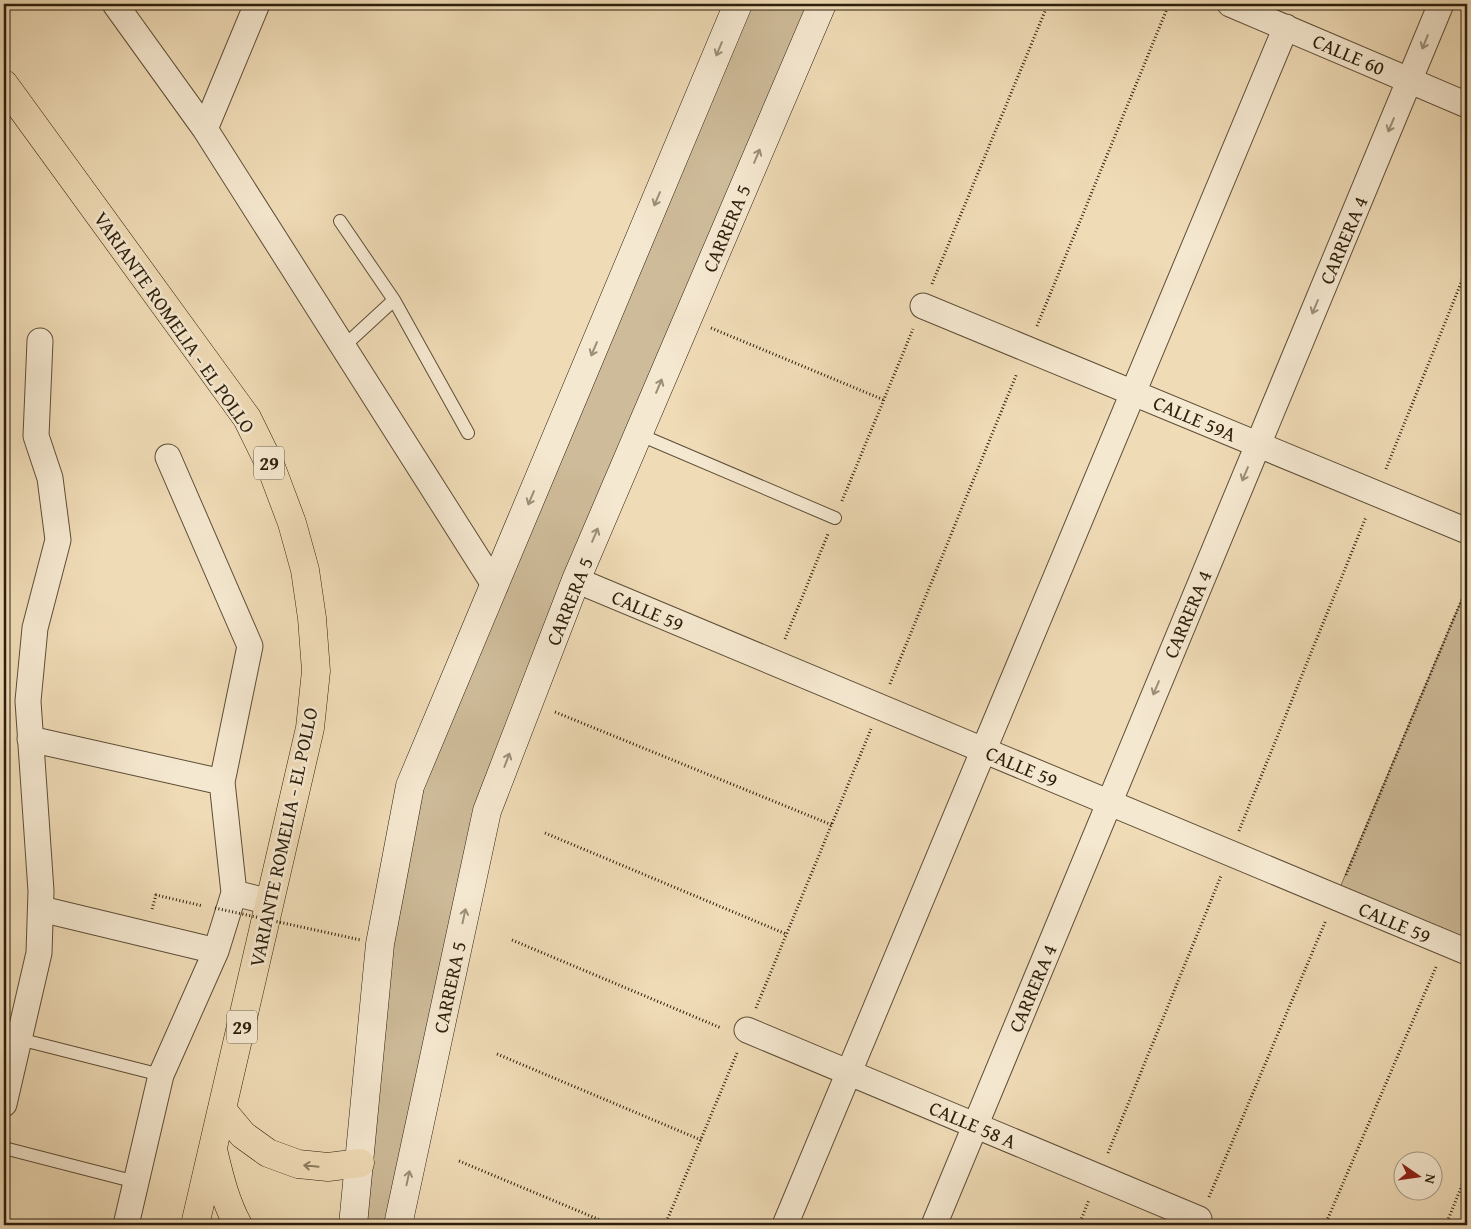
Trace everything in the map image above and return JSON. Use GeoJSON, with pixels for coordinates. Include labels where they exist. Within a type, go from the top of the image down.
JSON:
{"type":"FeatureCollection","features":[{"type":"Feature","properties":{"kind":"highway","name":"VARIANTE ROMELIA - EL POLLO"},"geometry":{"type":"LineString","coordinates":[[4,84],[246,418],[271,467],[292,523],[305,570],[312,618],[316,671],[310,728],[223,1111],[195,1225]]}},
{"type":"Feature","properties":{"kind":"highway"},"geometry":{"type":"LineString","coordinates":[[223,1111],[243,1135],[268,1153],[298,1164],[328,1167],[360,1163]]}},
{"type":"Feature","properties":{"kind":"highway"},"geometry":{"type":"LineString","coordinates":[[213,1152],[221,1183],[238,1225]]}},
{"type":"Feature","properties":{"kind":"main road"},"geometry":{"type":"LineString","coordinates":[[353,1225],[380,944],[410,786],[738,4]]}},
{"type":"Feature","properties":{"kind":"main road","name":"CARRERA 5"},"geometry":{"type":"LineString","coordinates":[[398,1225],[487,811],[576,580],[822,4]]}},
{"type":"Feature","properties":{"kind":"street"},"geometry":{"type":"LineString","coordinates":[[115,4],[205,129],[494,586]]}},
{"type":"Feature","properties":{"kind":"street"},"geometry":{"type":"LineString","coordinates":[[205,129],[256,4]]}},
{"type":"Feature","properties":{"kind":"street","name":"CALLE 60"},"geometry":{"type":"LineString","coordinates":[[1230,4],[1467,105]]}},
{"type":"Feature","properties":{"kind":"street","name":"CARRERA 4"},"geometry":{"type":"LineString","coordinates":[[934,1225],[1441,4]]}},
{"type":"Feature","properties":{"kind":"street"},"geometry":{"type":"LineString","coordinates":[[785,1225],[1286,27]]}},
{"type":"Feature","properties":{"kind":"street","name":"CALLE 59A"},"geometry":{"type":"LineString","coordinates":[[923,306],[1467,531]]}},
{"type":"Feature","properties":{"kind":"street"},"geometry":{"type":"LineString","coordinates":[[4,1104],[39,953],[41,891],[28,701],[35,628],[58,540],[50,478],[36,436],[40,341]]}},
{"type":"Feature","properties":{"kind":"street"},"geometry":{"type":"LineString","coordinates":[[126,1225],[161,1075],[216,952],[225,901],[222,782],[250,646],[168,457]]}},
{"type":"Feature","properties":{"kind":"street","name":"CALLE 59"},"geometry":{"type":"LineString","coordinates":[[576,580],[1457,948]]}},
{"type":"Feature","properties":{"kind":"street"},"geometry":{"type":"LineString","coordinates":[[30,739],[222,782]]}},
{"type":"Feature","properties":{"kind":"street"},"geometry":{"type":"LineString","coordinates":[[225,901],[270,902]]}},
{"type":"Feature","properties":{"kind":"street"},"geometry":{"type":"LineString","coordinates":[[40,909],[216,952]]}},
{"type":"Feature","properties":{"kind":"street","name":"CALLE 58 A"},"geometry":{"type":"LineString","coordinates":[[745,1033],[849,1072],[1199,1219]]}},
{"type":"Feature","properties":{"kind":"lane"},"geometry":{"type":"LineString","coordinates":[[340,221],[394,300],[468,433]]}},
{"type":"Feature","properties":{"kind":"lane"},"geometry":{"type":"LineString","coordinates":[[343,347],[394,300]]}},
{"type":"Feature","properties":{"kind":"lane"},"geometry":{"type":"LineString","coordinates":[[638,434],[835,518]]}},
{"type":"Feature","properties":{"kind":"lane"},"geometry":{"type":"LineString","coordinates":[[19,1039],[161,1075]]}},
{"type":"Feature","properties":{"kind":"lane"},"geometry":{"type":"LineString","coordinates":[[4,1148],[136,1182]]}},
{"type":"Feature","properties":{"kind":"path"},"geometry":{"type":"LineString","coordinates":[[775,663],[1048,4]]}},
{"type":"Feature","properties":{"kind":"path"},"geometry":{"type":"LineString","coordinates":[[1079,1225],[1467,268]]}},
{"type":"Feature","properties":{"kind":"path"},"geometry":{"type":"LineString","coordinates":[[688,318],[884,400]]}},
{"type":"Feature","properties":{"kind":"path"},"geometry":{"type":"LineString","coordinates":[[1199,1219],[1467,587]]}},
{"type":"Feature","properties":{"kind":"path"},"geometry":{"type":"LineString","coordinates":[[529,701],[832,825]]}},
{"type":"Feature","properties":{"kind":"path"},"geometry":{"type":"LineString","coordinates":[[665,1225],[880,707]]}},
{"type":"Feature","properties":{"kind":"path"},"geometry":{"type":"LineString","coordinates":[[545,833],[786,934]]}},
{"type":"Feature","properties":{"kind":"path"},"geometry":{"type":"LineString","coordinates":[[145,934],[156,895],[225,901],[361,940]]}},
{"type":"Feature","properties":{"kind":"path"},"geometry":{"type":"LineString","coordinates":[[512,940],[745,1033]]}},
{"type":"Feature","properties":{"kind":"path"},"geometry":{"type":"LineString","coordinates":[[1325,1225],[1457,948]]}},
{"type":"Feature","properties":{"kind":"path"},"geometry":{"type":"LineString","coordinates":[[497,1054],[701,1140]]}},
{"type":"Feature","properties":{"kind":"path"},"geometry":{"type":"LineString","coordinates":[[458,1161],[612,1225]]}},
{"type":"Feature","properties":{"kind":"path"},"geometry":{"type":"LineString","coordinates":[[1446,1225],[1467,1174]]}},
{"type":"Feature","properties":{"kind":"shaded area"},"geometry":{"type":"Polygon","coordinates":[[[738,4],[822,4],[487,811],[398,1225],[353,1225],[410,786],[738,4]]]}},
{"type":"Feature","properties":{"kind":"shaded area"},"geometry":{"type":"Polygon","coordinates":[[[1467,587],[1467,952],[1336,897],[1467,587]]]}}]}
